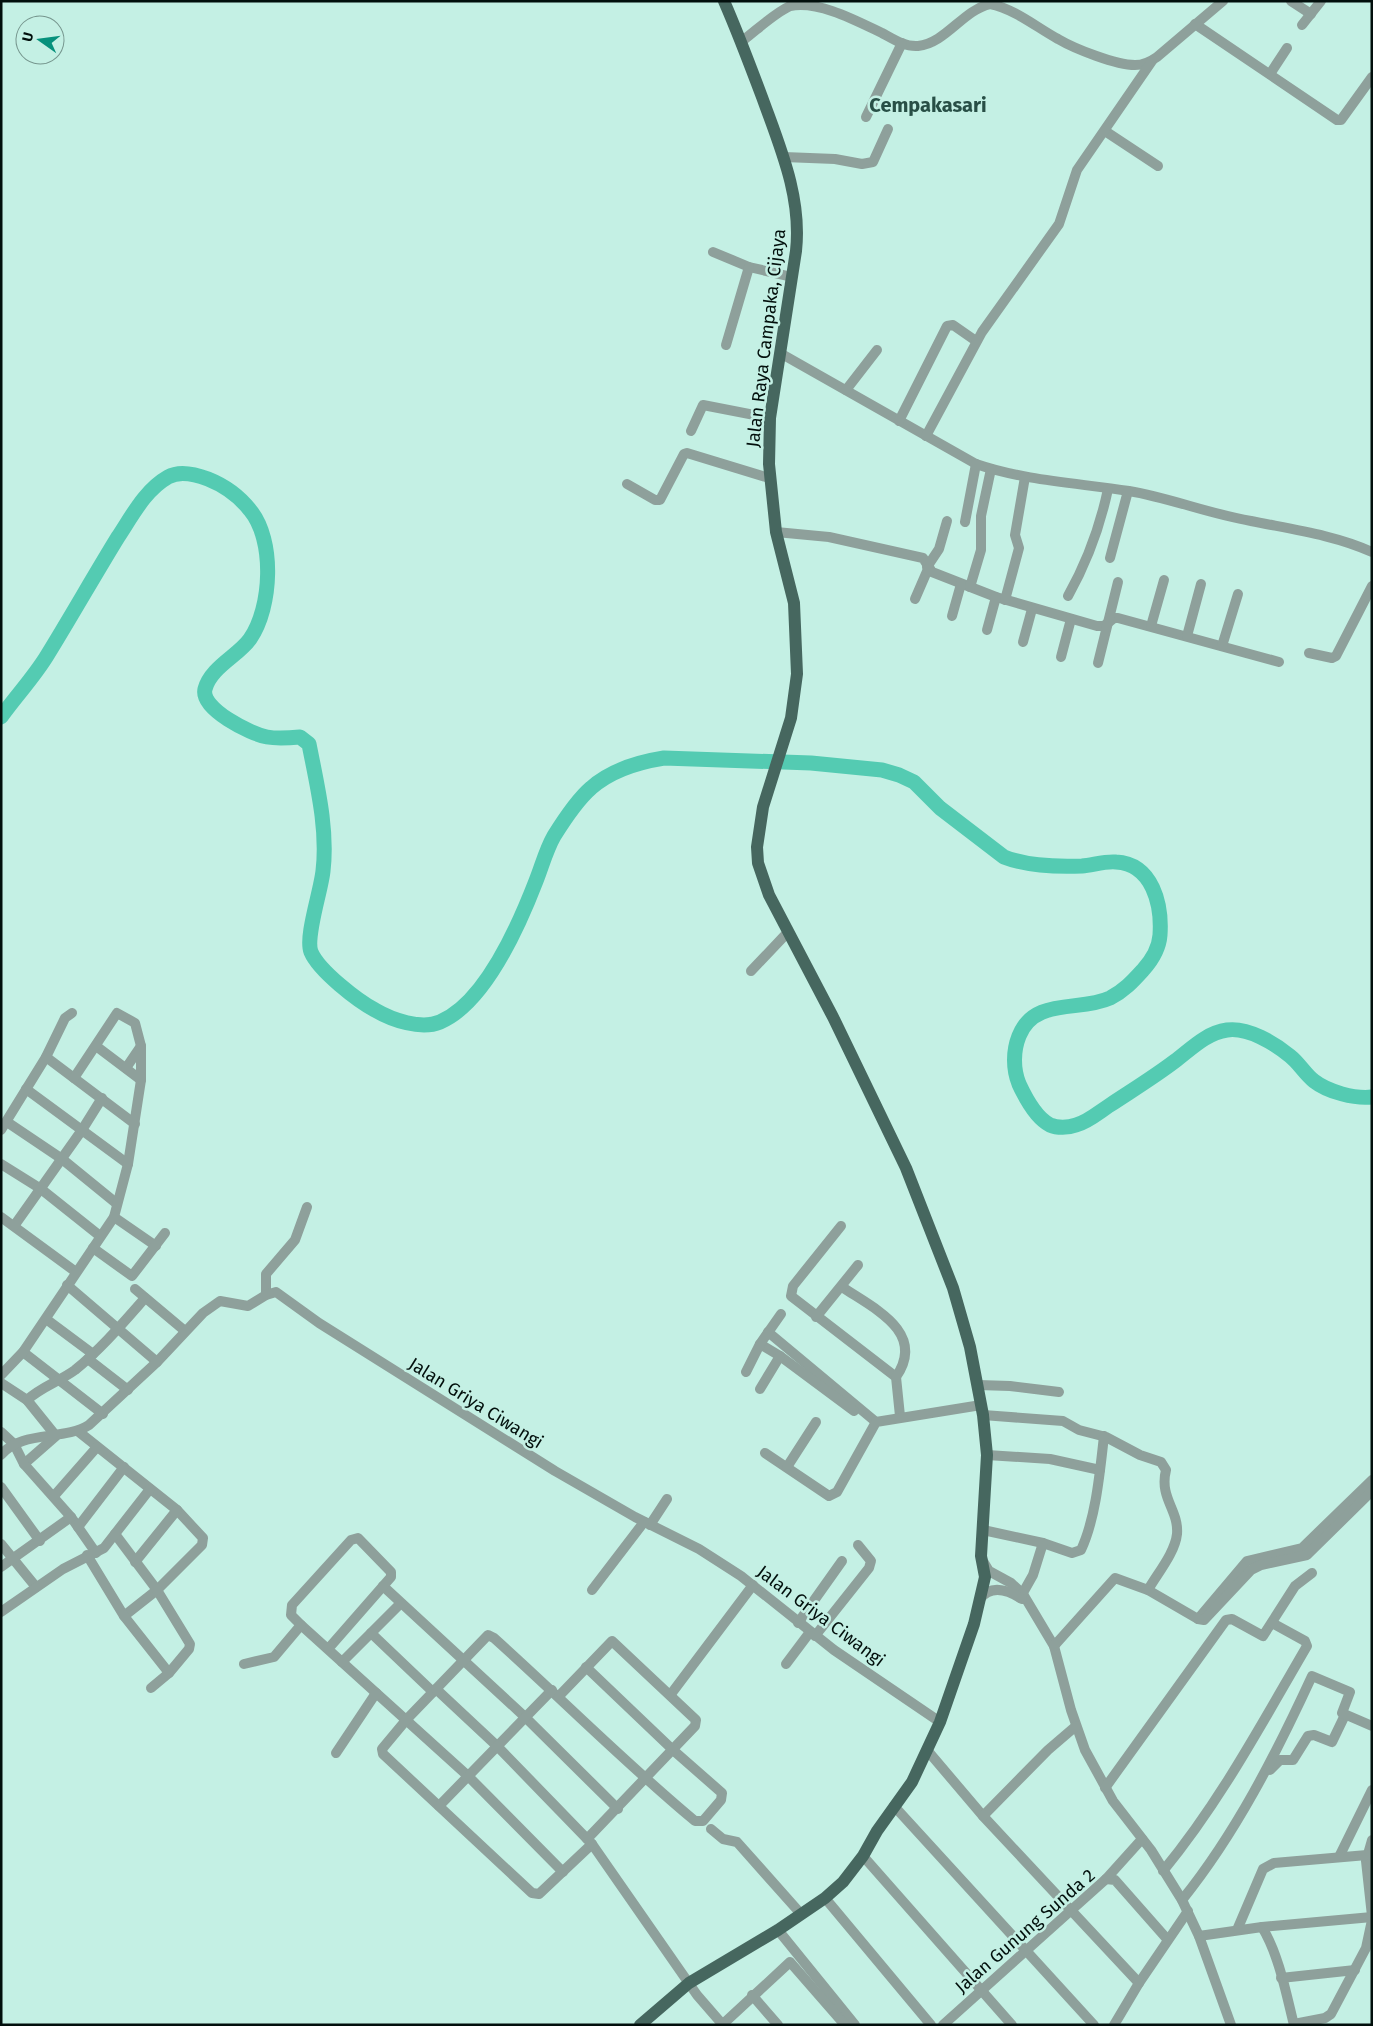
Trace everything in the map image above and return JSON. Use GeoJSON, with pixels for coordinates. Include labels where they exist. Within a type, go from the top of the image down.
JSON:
{"type":"FeatureCollection","features":[{"type":"Feature","properties":{"kind":"main road","name":"Jalan Raya Campaka, Cijaya"},"geometry":{"type":"LineString","coordinates":[[640,2025],[689,1983],[778,1930],[825,1898],[843,1882],[863,1856],[877,1831],[912,1782],[927,1750],[940,1722],[974,1624],[985,1577],[981,1556],[987,1455],[978,1385],[953,1288],[918,1198],[876,1104],[769,895],[758,863],[757,847],[763,807],[792,718],[798,674],[794,603],[776,532],[769,478],[770,418],[798,239],[797,214],[784,157],[741,42],[729,3]]}},
{"type":"Feature","properties":{"kind":"street"},"geometry":{"type":"LineString","coordinates":[[926,436],[976,341],[1059,224],[1077,170],[1152,61],[1223,1]]}},
{"type":"Feature","properties":{"kind":"street"},"geometry":{"type":"LineString","coordinates":[[1291,1],[1311,14]]}},
{"type":"Feature","properties":{"kind":"street"},"geometry":{"type":"LineString","coordinates":[[1302,25],[1321,1]]}},
{"type":"Feature","properties":{"kind":"street"},"geometry":{"type":"LineString","coordinates":[[741,42],[790,6],[816,2],[902,43],[917,46],[926,44],[976,8],[989,2],[1026,19],[1065,43],[1119,63],[1136,65],[1152,61]]}},
{"type":"Feature","properties":{"kind":"street"},"geometry":{"type":"LineString","coordinates":[[1195,24],[1340,121],[1372,77]]}},
{"type":"Feature","properties":{"kind":"street"},"geometry":{"type":"LineString","coordinates":[[866,116],[902,43]]}},
{"type":"Feature","properties":{"kind":"street"},"geometry":{"type":"LineString","coordinates":[[1270,74],[1287,48]]}},
{"type":"Feature","properties":{"kind":"street"},"geometry":{"type":"LineString","coordinates":[[784,157],[835,159],[862,164],[873,162],[888,129]]}},
{"type":"Feature","properties":{"kind":"street"},"geometry":{"type":"LineString","coordinates":[[1105,130],[1158,166]]}},
{"type":"Feature","properties":{"kind":"street"},"geometry":{"type":"LineString","coordinates":[[713,252],[750,268],[792,277]]}},
{"type":"Feature","properties":{"kind":"street"},"geometry":{"type":"LineString","coordinates":[[726,345],[750,268]]}},
{"type":"Feature","properties":{"kind":"street"},"geometry":{"type":"LineString","coordinates":[[899,421],[947,326],[953,325],[976,341]]}},
{"type":"Feature","properties":{"kind":"street"},"geometry":{"type":"LineString","coordinates":[[846,390],[877,350]]}},
{"type":"Feature","properties":{"kind":"street"},"geometry":{"type":"LineString","coordinates":[[780,353],[976,464],[1025,477],[1128,491],[1330,539],[1372,552]]}},
{"type":"Feature","properties":{"kind":"street"},"geometry":{"type":"LineString","coordinates":[[691,431],[703,405],[770,418]]}},
{"type":"Feature","properties":{"kind":"street"},"geometry":{"type":"LineString","coordinates":[[627,484],[655,500],[660,500],[684,454],[769,478]]}},
{"type":"Feature","properties":{"kind":"street"},"geometry":{"type":"LineString","coordinates":[[965,522],[976,464]]}},
{"type":"Feature","properties":{"kind":"street"},"geometry":{"type":"LineString","coordinates":[[952,616],[981,550],[981,516],[991,469]]}},
{"type":"Feature","properties":{"kind":"street"},"geometry":{"type":"LineString","coordinates":[[987,630],[1019,548],[1015,536],[1025,477]]}},
{"type":"Feature","properties":{"kind":"street"},"geometry":{"type":"LineString","coordinates":[[1068,596],[1086,562],[1101,519],[1108,489]]}},
{"type":"Feature","properties":{"kind":"street"},"geometry":{"type":"LineString","coordinates":[[1110,558],[1128,491]]}},
{"type":"Feature","properties":{"kind":"street"},"geometry":{"type":"LineString","coordinates":[[914,599],[939,549],[946,520]]}},
{"type":"Feature","properties":{"kind":"street"},"geometry":{"type":"LineString","coordinates":[[776,532],[818,535],[876,546],[923,558],[928,568],[966,585],[1032,609],[1100,626],[1116,618],[1279,662]]}},
{"type":"Feature","properties":{"kind":"street"},"geometry":{"type":"LineString","coordinates":[[1151,626],[1164,580]]}},
{"type":"Feature","properties":{"kind":"street"},"geometry":{"type":"LineString","coordinates":[[1098,663],[1118,582]]}},
{"type":"Feature","properties":{"kind":"street"},"geometry":{"type":"LineString","coordinates":[[1187,636],[1201,584]]}},
{"type":"Feature","properties":{"kind":"street"},"geometry":{"type":"LineString","coordinates":[[1309,652],[1332,658],[1336,656],[1372,586]]}},
{"type":"Feature","properties":{"kind":"street"},"geometry":{"type":"LineString","coordinates":[[1222,646],[1238,594]]}},
{"type":"Feature","properties":{"kind":"street"},"geometry":{"type":"LineString","coordinates":[[1023,642],[1032,609]]}},
{"type":"Feature","properties":{"kind":"street"},"geometry":{"type":"LineString","coordinates":[[1061,657],[1070,619]]}},
{"type":"Feature","properties":{"kind":"street"},"geometry":{"type":"LineString","coordinates":[[751,971],[788,932]]}},
{"type":"Feature","properties":{"kind":"street"},"geometry":{"type":"LineString","coordinates":[[72,1013],[65,1018],[46,1057],[4,1126],[62,1158],[116,1203]]}},
{"type":"Feature","properties":{"kind":"street"},"geometry":{"type":"LineString","coordinates":[[1,1375],[23,1352],[114,1217],[116,1203],[128,1164],[141,1080],[141,1046],[135,1023],[117,1013],[74,1078]]}},
{"type":"Feature","properties":{"kind":"street"},"geometry":{"type":"LineString","coordinates":[[96,1046],[141,1080]]}},
{"type":"Feature","properties":{"kind":"street"},"geometry":{"type":"LineString","coordinates":[[126,1068],[141,1046]]}},
{"type":"Feature","properties":{"kind":"street"},"geometry":{"type":"LineString","coordinates":[[46,1057],[135,1124]]}},
{"type":"Feature","properties":{"kind":"street"},"geometry":{"type":"LineString","coordinates":[[26,1089],[128,1164]]}},
{"type":"Feature","properties":{"kind":"street"},"geometry":{"type":"LineString","coordinates":[[14,1226],[82,1130],[102,1098]]}},
{"type":"Feature","properties":{"kind":"street"},"geometry":{"type":"LineString","coordinates":[[1,1164],[41,1189],[100,1236]]}},
{"type":"Feature","properties":{"kind":"street"},"geometry":{"type":"LineString","coordinates":[[1,1455],[14,1444],[79,1432],[103,1414],[157,1362],[203,1313],[220,1302],[248,1306],[266,1295],[266,1274],[295,1240],[305,1219],[307,1207]]}},
{"type":"Feature","properties":{"kind":"street"},"geometry":{"type":"LineString","coordinates":[[1,1216],[76,1272]]}},
{"type":"Feature","properties":{"kind":"street"},"geometry":{"type":"LineString","coordinates":[[114,1217],[156,1246]]}},
{"type":"Feature","properties":{"kind":"street"},"geometry":{"type":"LineString","coordinates":[[841,1226],[791,1291],[794,1301],[896,1377]]}},
{"type":"Feature","properties":{"kind":"street"},"geometry":{"type":"LineString","coordinates":[[93,1248],[132,1276],[165,1233]]}},
{"type":"Feature","properties":{"kind":"street"},"geometry":{"type":"LineString","coordinates":[[816,1317],[858,1265]]}},
{"type":"Feature","properties":{"kind":"street"},"geometry":{"type":"LineString","coordinates":[[67,1285],[157,1362]]}},
{"type":"Feature","properties":{"kind":"street"},"geometry":{"type":"LineString","coordinates":[[842,1287],[889,1319],[900,1332],[905,1356],[904,1363],[896,1377],[900,1416]]}},
{"type":"Feature","properties":{"kind":"street"},"geometry":{"type":"LineString","coordinates":[[134,1289],[186,1331]]}},
{"type":"Feature","properties":{"kind":"street","name":"Jalan Griya Ciwangi"},"geometry":{"type":"LineString","coordinates":[[266,1295],[278,1292],[319,1323],[555,1471],[647,1523],[699,1549],[753,1585],[813,1634],[940,1722]]}},
{"type":"Feature","properties":{"kind":"street"},"geometry":{"type":"LineString","coordinates":[[27,1400],[36,1391],[74,1371],[119,1328],[145,1298]]}},
{"type":"Feature","properties":{"kind":"street"},"geometry":{"type":"LineString","coordinates":[[746,1372],[760,1344],[781,1314]]}},
{"type":"Feature","properties":{"kind":"street"},"geometry":{"type":"LineString","coordinates":[[46,1319],[128,1390]]}},
{"type":"Feature","properties":{"kind":"street"},"geometry":{"type":"LineString","coordinates":[[768,1332],[875,1424]]}},
{"type":"Feature","properties":{"kind":"street"},"geometry":{"type":"LineString","coordinates":[[760,1344],[780,1356],[875,1424]]}},
{"type":"Feature","properties":{"kind":"street"},"geometry":{"type":"LineString","coordinates":[[23,1352],[103,1414]]}},
{"type":"Feature","properties":{"kind":"street"},"geometry":{"type":"LineString","coordinates":[[760,1388],[780,1356]]}},
{"type":"Feature","properties":{"kind":"street"},"geometry":{"type":"LineString","coordinates":[[1,1383],[27,1400],[56,1436]]}},
{"type":"Feature","properties":{"kind":"street"},"geometry":{"type":"LineString","coordinates":[[978,1385],[1010,1386],[1059,1392]]}},
{"type":"Feature","properties":{"kind":"street"},"geometry":{"type":"LineString","coordinates":[[765,1453],[829,1496],[834,1494],[875,1424],[900,1416],[982,1410],[1063,1420],[1079,1430],[1104,1436],[1140,1455],[1161,1462],[1165,1467],[1164,1489],[1174,1515],[1177,1535],[1148,1590]]}},
{"type":"Feature","properties":{"kind":"street"},"geometry":{"type":"LineString","coordinates":[[787,1467],[816,1422]]}},
{"type":"Feature","properties":{"kind":"street"},"geometry":{"type":"LineString","coordinates":[[1,1432],[14,1444],[24,1464],[71,1517],[124,1616],[169,1673]]}},
{"type":"Feature","properties":{"kind":"street"},"geometry":{"type":"LineString","coordinates":[[79,1432],[177,1510],[202,1535],[203,1541],[157,1590],[124,1616]]}},
{"type":"Feature","properties":{"kind":"street"},"geometry":{"type":"LineString","coordinates":[[24,1464],[56,1436]]}},
{"type":"Feature","properties":{"kind":"street"},"geometry":{"type":"LineString","coordinates":[[983,1530],[1044,1543],[1072,1553],[1081,1550],[1089,1526],[1100,1470],[1104,1436]]}},
{"type":"Feature","properties":{"kind":"street"},"geometry":{"type":"LineString","coordinates":[[54,1496],[97,1446]]}},
{"type":"Feature","properties":{"kind":"street"},"geometry":{"type":"LineString","coordinates":[[987,1455],[1050,1459],[1100,1470]]}},
{"type":"Feature","properties":{"kind":"street"},"geometry":{"type":"LineString","coordinates":[[78,1528],[124,1468]]}},
{"type":"Feature","properties":{"kind":"street"},"geometry":{"type":"LineString","coordinates":[[1054,1646],[1111,1580],[1118,1578],[1148,1590],[1198,1620],[1204,1620],[1211,1616],[1249,1566],[1302,1548],[1372,1480]]}},
{"type":"Feature","properties":{"kind":"street"},"geometry":{"type":"LineString","coordinates":[[1,1487],[40,1541]]}},
{"type":"Feature","properties":{"kind":"street"},"geometry":{"type":"LineString","coordinates":[[1,1612],[36,1587],[104,1548],[150,1489]]}},
{"type":"Feature","properties":{"kind":"street"},"geometry":{"type":"LineString","coordinates":[[1249,1566],[1307,1555],[1372,1491]]}},
{"type":"Feature","properties":{"kind":"street"},"geometry":{"type":"LineString","coordinates":[[592,1590],[667,1499]]}},
{"type":"Feature","properties":{"kind":"street"},"geometry":{"type":"LineString","coordinates":[[135,1562],[177,1510]]}},
{"type":"Feature","properties":{"kind":"street"},"geometry":{"type":"LineString","coordinates":[[1,1567],[40,1541],[71,1517]]}},
{"type":"Feature","properties":{"kind":"street"},"geometry":{"type":"LineString","coordinates":[[115,1534],[157,1590],[190,1644],[189,1649],[169,1673],[151,1688]]}},
{"type":"Feature","properties":{"kind":"street"},"geometry":{"type":"LineString","coordinates":[[328,1649],[392,1576],[391,1572],[358,1538],[352,1538],[292,1606],[291,1615],[301,1625],[376,1693],[407,1719],[468,1776],[563,1872]]}},
{"type":"Feature","properties":{"kind":"street"},"geometry":{"type":"LineString","coordinates":[[1021,1596],[1033,1575],[1044,1543]]}},
{"type":"Feature","properties":{"kind":"street"},"geometry":{"type":"LineString","coordinates":[[1,1544],[36,1587]]}},
{"type":"Feature","properties":{"kind":"street"},"geometry":{"type":"LineString","coordinates":[[786,1664],[869,1568],[870,1561],[858,1545]]}},
{"type":"Feature","properties":{"kind":"street"},"geometry":{"type":"LineString","coordinates":[[981,1556],[989,1571],[1010,1583],[1031,1605],[1054,1646],[1076,1726],[1085,1750],[1119,1810],[1142,1839],[1188,1911],[1198,1933],[1231,2025]]}},
{"type":"Feature","properties":{"kind":"street"},"geometry":{"type":"LineString","coordinates":[[798,1623],[842,1561]]}},
{"type":"Feature","properties":{"kind":"street"},"geometry":{"type":"LineString","coordinates":[[1105,1788],[1226,1620],[1232,1619],[1262,1636],[1295,1586],[1312,1573]]}},
{"type":"Feature","properties":{"kind":"street"},"geometry":{"type":"LineString","coordinates":[[671,1694],[753,1585]]}},
{"type":"Feature","properties":{"kind":"street"},"geometry":{"type":"LineString","coordinates":[[383,1586],[400,1604],[525,1717],[618,1809]]}},
{"type":"Feature","properties":{"kind":"street"},"geometry":{"type":"LineString","coordinates":[[979,1600],[991,1590],[1005,1590],[1021,1596]]}},
{"type":"Feature","properties":{"kind":"street"},"geometry":{"type":"LineString","coordinates":[[342,1662],[400,1604]]}},
{"type":"Feature","properties":{"kind":"street"},"geometry":{"type":"LineString","coordinates":[[1163,1870],[1190,1837],[1229,1779],[1307,1645],[1305,1641],[1272,1623]]}},
{"type":"Feature","properties":{"kind":"street"},"geometry":{"type":"LineString","coordinates":[[244,1664],[274,1657],[301,1625]]}},
{"type":"Feature","properties":{"kind":"street"},"geometry":{"type":"LineString","coordinates":[[371,1633],[497,1746],[589,1841],[697,1996],[722,2025],[752,1995],[790,1962],[845,2025]]}},
{"type":"Feature","properties":{"kind":"street"},"geometry":{"type":"LineString","coordinates":[[439,1806],[525,1717],[556,1693],[586,1667],[608,1642],[614,1641],[696,1720],[695,1726],[673,1750],[646,1780],[589,1841],[563,1872],[539,1894],[532,1893],[383,1754],[384,1744],[484,1637],[491,1636],[556,1693],[646,1780],[695,1821],[703,1821],[722,1800],[722,1793],[673,1750],[586,1667]]}},
{"type":"Feature","properties":{"kind":"street"},"geometry":{"type":"LineString","coordinates":[[1182,1900],[1209,1864],[1259,1782],[1312,1676],[1350,1692],[1342,1712],[1372,1726]]}},
{"type":"Feature","properties":{"kind":"street"},"geometry":{"type":"LineString","coordinates":[[336,1753],[376,1693]]}},
{"type":"Feature","properties":{"kind":"street"},"geometry":{"type":"LineString","coordinates":[[1259,1782],[1280,1760],[1293,1760],[1308,1736],[1315,1735],[1332,1742],[1345,1715]]}},
{"type":"Feature","properties":{"kind":"street"},"geometry":{"type":"LineString","coordinates":[[984,1816],[1048,1750],[1076,1726]]}},
{"type":"Feature","properties":{"kind":"street"},"geometry":{"type":"LineString","coordinates":[[927,1750],[984,1816],[1138,1983]]}},
{"type":"Feature","properties":{"kind":"street"},"geometry":{"type":"LineString","coordinates":[[1338,1857],[1372,1790]]}},
{"type":"Feature","properties":{"kind":"street"},"geometry":{"type":"LineString","coordinates":[[894,1806],[1094,2025]]}},
{"type":"Feature","properties":{"kind":"street"},"geometry":{"type":"LineString","coordinates":[[711,1828],[723,1839],[737,1842],[801,1914]]}},
{"type":"Feature","properties":{"kind":"street"},"geometry":{"type":"LineString","coordinates":[[1106,1879],[1142,1839]]}},
{"type":"Feature","properties":{"kind":"street"},"geometry":{"type":"LineString","coordinates":[[1262,1927],[1267,1936],[1281,1978],[1294,2024],[1325,2018],[1332,2014],[1366,1948],[1372,1918],[1367,1855],[1372,1840]]}},
{"type":"Feature","properties":{"kind":"street"},"geometry":{"type":"LineString","coordinates":[[1238,1927],[1258,1879],[1266,1867],[1274,1863],[1367,1855]]}},
{"type":"Feature","properties":{"kind":"street"},"geometry":{"type":"LineString","coordinates":[[863,1856],[1012,2025]]}},
{"type":"Feature","properties":{"kind":"street","name":"Jalan Gunung Sunda 2"},"geometry":{"type":"LineString","coordinates":[[943,2025],[1106,1879],[1115,1880],[1167,1940]]}},
{"type":"Feature","properties":{"kind":"street"},"geometry":{"type":"LineString","coordinates":[[825,1898],[931,2025]]}},
{"type":"Feature","properties":{"kind":"street"},"geometry":{"type":"LineString","coordinates":[[1114,2025],[1138,1983],[1188,1911]]}},
{"type":"Feature","properties":{"kind":"street"},"geometry":{"type":"LineString","coordinates":[[1198,1933],[1238,1927],[1262,1927],[1372,1918]]}},
{"type":"Feature","properties":{"kind":"street"},"geometry":{"type":"LineString","coordinates":[[778,1930],[855,2025]]}},
{"type":"Feature","properties":{"kind":"street"},"geometry":{"type":"LineString","coordinates":[[1281,1978],[1354,1970]]}},
{"type":"Feature","properties":{"kind":"street"},"geometry":{"type":"LineString","coordinates":[[752,1995],[778,2025]]}},
{"type":"Feature","properties":{"kind":"waterway"},"geometry":{"type":"LineString","coordinates":[[1,717],[43,662],[118,537],[146,496],[168,477],[188,473],[214,481],[241,500],[258,523],[264,538],[267,556],[266,592],[263,610],[257,626],[245,645],[213,674],[205,689],[206,697],[210,705],[239,726],[271,738],[300,737],[309,744],[321,807],[324,839],[322,880],[310,936],[311,952],[322,968],[340,985],[359,1000],[382,1014],[407,1023],[432,1024],[440,1022],[456,1012],[472,998],[486,981],[510,940],[529,899],[546,852],[554,836],[581,798],[607,776],[635,765],[664,758],[811,763],[882,770],[914,782],[940,808],[1004,857],[1032,864],[1052,866],[1082,866],[1116,862],[1129,864],[1147,878],[1157,899],[1160,935],[1154,954],[1146,966],[1136,978],[1110,998],[1098,1002],[1046,1011],[1035,1016],[1026,1024],[1019,1036],[1014,1060],[1019,1084],[1036,1112],[1050,1125],[1066,1127],[1085,1122],[1159,1073],[1212,1034],[1227,1030],[1252,1033],[1269,1041],[1284,1051],[1320,1085],[1350,1096],[1372,1097]]}},
{"type":"Feature","properties":{"kind":"district","name":"Cempakasari"},"geometry":{"type":"Point","coordinates":[928,105]}}]}
